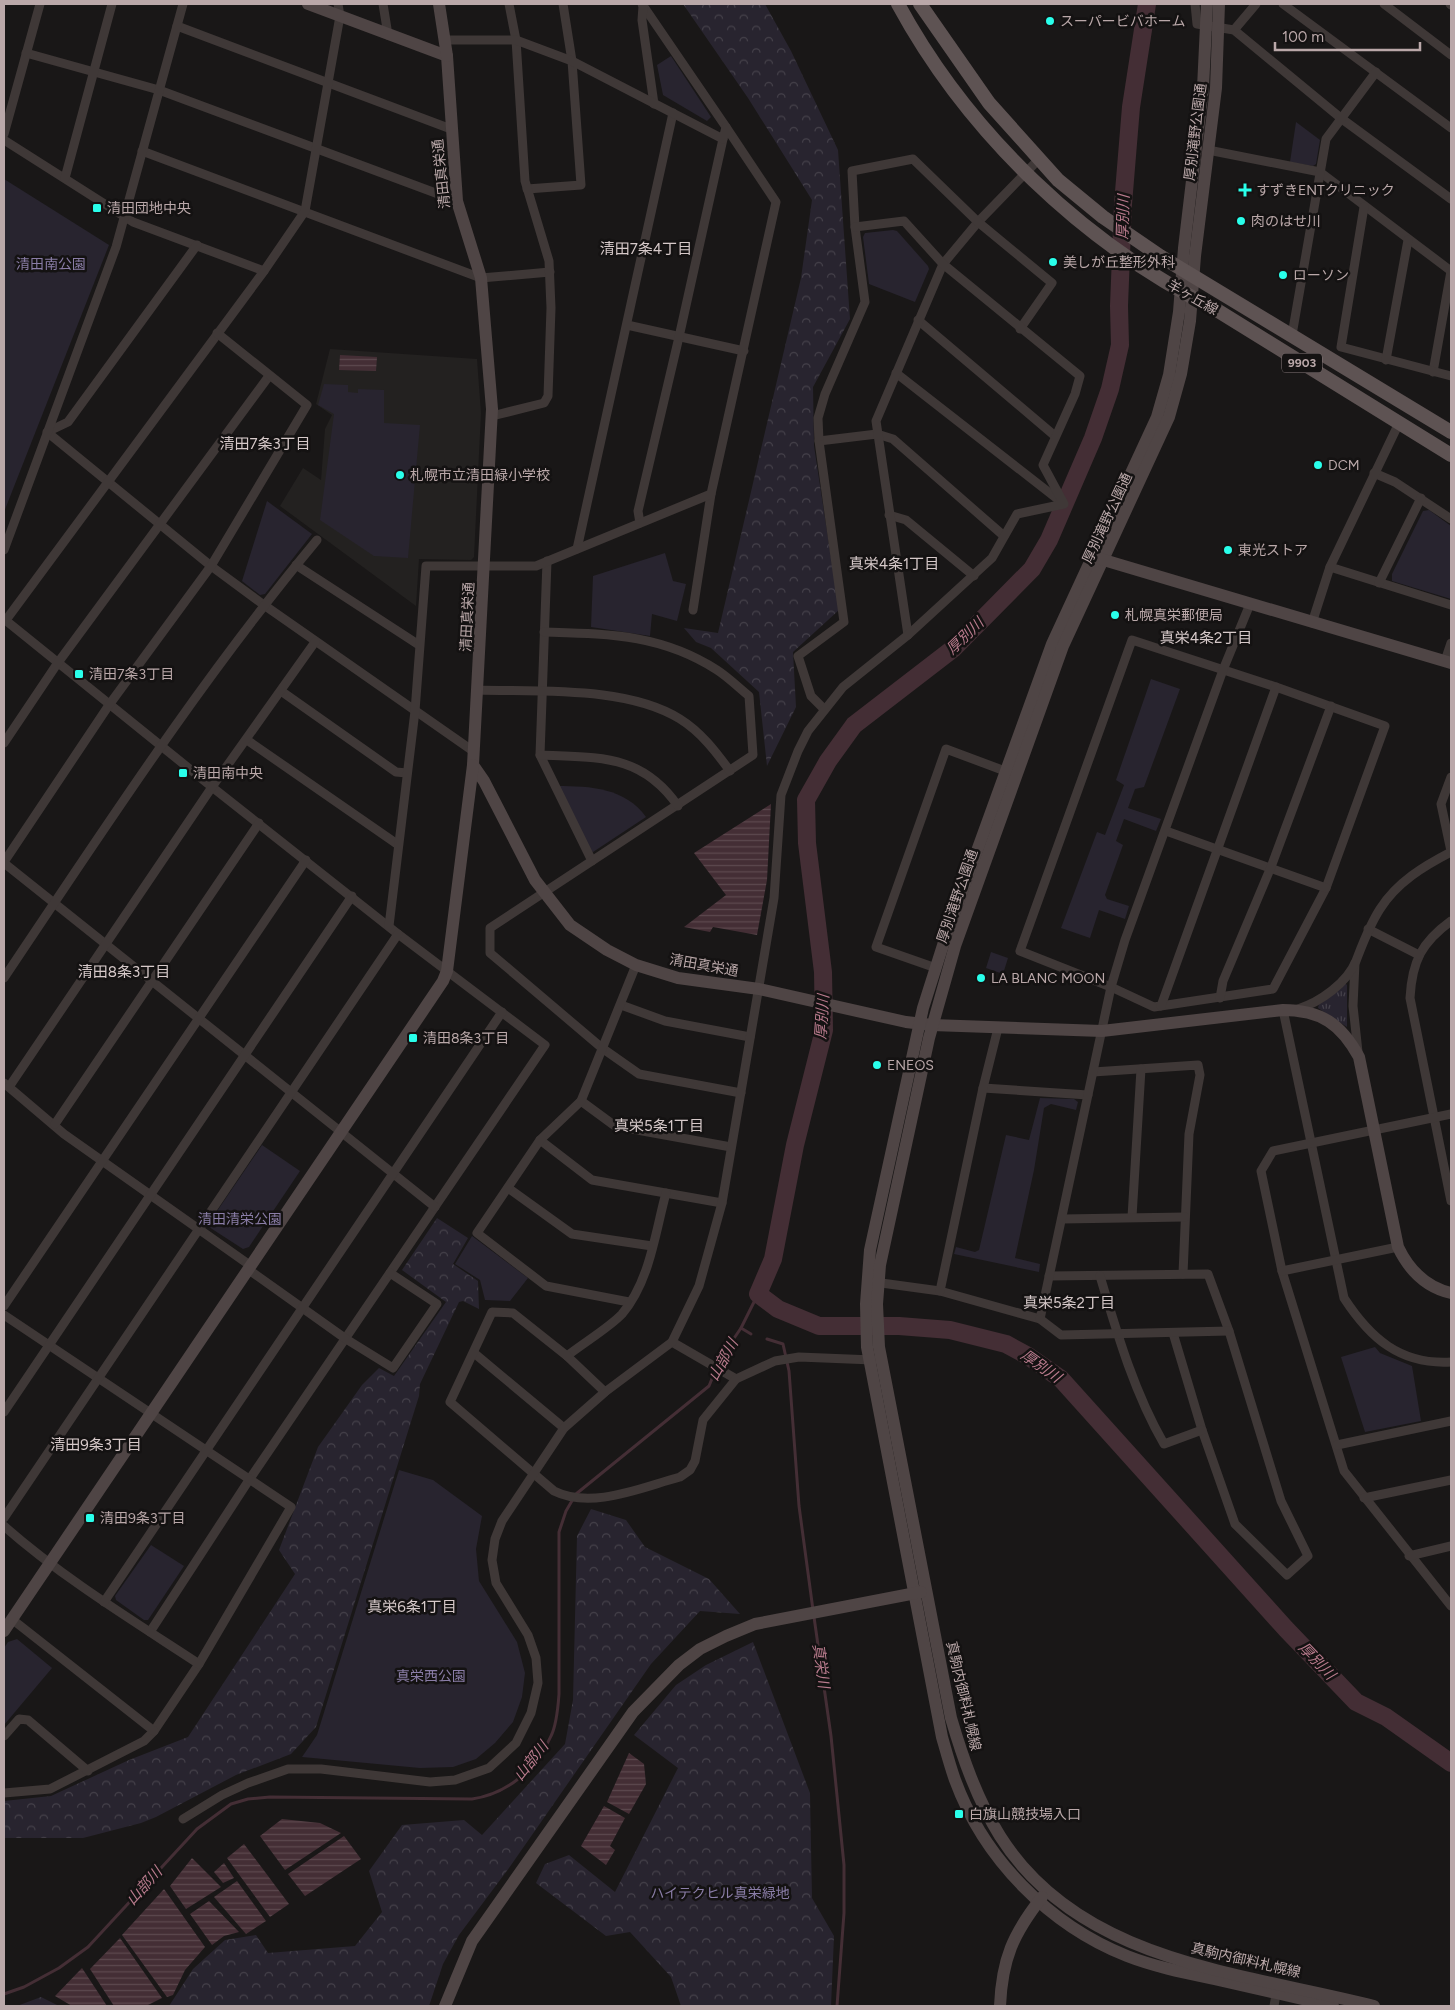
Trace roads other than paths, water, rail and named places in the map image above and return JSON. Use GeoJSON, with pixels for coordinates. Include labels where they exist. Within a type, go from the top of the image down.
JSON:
{"type":"FeatureCollection","features":[{"type":"Feature","properties":{"kind":"main road","name":"羊ヶ丘線"},"geometry":{"type":"LineString","coordinates":[[898,4],[948,84],[1026,174],[1102,238],[1186,295],[1215,310],[1451,455]]}},
{"type":"Feature","properties":{"kind":"main road","name":"羊ヶ丘線"},"geometry":{"type":"LineString","coordinates":[[920,4],[989,104],[1058,180],[1103,218],[1153,251],[1451,432]]}},
{"type":"Feature","properties":{"kind":"street"},"geometry":{"type":"LineString","coordinates":[[4,134],[40,4]]}},
{"type":"Feature","properties":{"kind":"street"},"geometry":{"type":"LineString","coordinates":[[65,178],[112,4]]}},
{"type":"Feature","properties":{"kind":"street"},"geometry":{"type":"LineString","coordinates":[[4,550],[116,247],[183,4]]}},
{"type":"Feature","properties":{"kind":"street"},"geometry":{"type":"LineString","coordinates":[[308,4],[339,10],[388,35],[447,56]]}},
{"type":"Feature","properties":{"kind":"street"},"geometry":{"type":"LineString","coordinates":[[383,4],[388,35]]}},
{"type":"Feature","properties":{"kind":"street","name":"清田真栄通"},"geometry":{"type":"LineString","coordinates":[[440,4],[446,40],[457,201],[481,278],[492,416],[473,766],[484,781],[523,859],[544,893],[570,925],[607,950],[636,966],[678,978],[759,989],[919,1024],[1102,1031],[1290,1010]]}},
{"type":"Feature","properties":{"kind":"street"},"geometry":{"type":"LineString","coordinates":[[492,416],[544,403],[548,396],[550,261],[527,188],[516,40],[509,4]]}},
{"type":"Feature","properties":{"kind":"street"},"geometry":{"type":"LineString","coordinates":[[527,188],[581,185],[572,61],[563,4]]}},
{"type":"Feature","properties":{"kind":"street"},"geometry":{"type":"LineString","coordinates":[[1195,4],[1197,24],[1234,30],[1342,119],[1451,199]]}},
{"type":"Feature","properties":{"kind":"street","name":"厚別滝野公園通"},"geometry":{"type":"LineString","coordinates":[[1188,272],[1208,150],[1214,28],[1207,4]]}},
{"type":"Feature","properties":{"kind":"street","name":"厚別滝野公園通"},"geometry":{"type":"LineString","coordinates":[[872,1282],[870,1250],[919,1024],[936,968],[1052,644],[1169,417],[1181,374],[1188,272],[1214,28],[1219,4]]}},
{"type":"Feature","properties":{"kind":"street"},"geometry":{"type":"LineString","coordinates":[[1234,30],[1256,4]]}},
{"type":"Feature","properties":{"kind":"street"},"geometry":{"type":"LineString","coordinates":[[1283,4],[1451,128]]}},
{"type":"Feature","properties":{"kind":"street"},"geometry":{"type":"LineString","coordinates":[[1384,4],[1451,55]]}},
{"type":"Feature","properties":{"kind":"street"},"geometry":{"type":"LineString","coordinates":[[643,5],[642,20],[654,104]]}},
{"type":"Feature","properties":{"kind":"street"},"geometry":{"type":"LineString","coordinates":[[643,5],[776,202],[711,494],[693,610]]}},
{"type":"Feature","properties":{"kind":"street"},"geometry":{"type":"LineString","coordinates":[[150,1632],[249,1480],[545,1045],[398,934],[57,664],[5,619],[264,271],[305,211],[330,81],[339,10]]}},
{"type":"Feature","properties":{"kind":"street"},"geometry":{"type":"LineString","coordinates":[[177,26],[330,81],[451,128]]}},
{"type":"Feature","properties":{"kind":"street"},"geometry":{"type":"LineString","coordinates":[[446,40],[516,40],[572,61],[723,139]]}},
{"type":"Feature","properties":{"kind":"street"},"geometry":{"type":"LineString","coordinates":[[26,53],[159,90],[457,201]]}},
{"type":"Feature","properties":{"kind":"street"},"geometry":{"type":"LineString","coordinates":[[1292,335],[1326,139],[1376,72]]}},
{"type":"Feature","properties":{"kind":"street"},"geometry":{"type":"LineString","coordinates":[[577,549],[673,114]]}},
{"type":"Feature","properties":{"kind":"street"},"geometry":{"type":"LineString","coordinates":[[640,523],[638,511],[680,337],[726,127]]}},
{"type":"Feature","properties":{"kind":"street"},"geometry":{"type":"LineString","coordinates":[[4,140],[133,222],[264,271]]}},
{"type":"Feature","properties":{"kind":"street"},"geometry":{"type":"LineString","coordinates":[[1208,150],[1320,172],[1451,271],[1433,372]]}},
{"type":"Feature","properties":{"kind":"street"},"geometry":{"type":"LineString","coordinates":[[142,151],[481,278],[550,272]]}},
{"type":"Feature","properties":{"kind":"street"},"geometry":{"type":"LineString","coordinates":[[824,709],[811,696],[798,656],[844,622],[819,441],[818,418],[825,394],[865,302],[855,227],[852,171],[914,159],[978,222],[1052,284],[1020,328]]}},
{"type":"Feature","properties":{"kind":"street"},"geometry":{"type":"LineString","coordinates":[[908,635],[876,421],[918,320],[944,264],[978,222],[1039,159]]}},
{"type":"Feature","properties":{"kind":"street"},"geometry":{"type":"LineString","coordinates":[[1364,207],[1341,346],[1386,360],[1451,376]]}},
{"type":"Feature","properties":{"kind":"street"},"geometry":{"type":"LineString","coordinates":[[855,227],[904,220],[944,264],[1080,376],[1075,394],[1042,465],[1064,504]]}},
{"type":"Feature","properties":{"kind":"street"},"geometry":{"type":"LineString","coordinates":[[1386,360],[1408,240]]}},
{"type":"Feature","properties":{"kind":"street"},"geometry":{"type":"LineString","coordinates":[[47,432],[68,422],[197,245]]}},
{"type":"Feature","properties":{"kind":"street"},"geometry":{"type":"LineString","coordinates":[[918,320],[1056,436]]}},
{"type":"Feature","properties":{"kind":"street"},"geometry":{"type":"LineString","coordinates":[[627,325],[744,351]]}},
{"type":"Feature","properties":{"kind":"street"},"geometry":{"type":"LineString","coordinates":[[217,333],[307,405],[211,566],[109,705],[4,862],[54,904],[292,1091],[435,1207]]}},
{"type":"Feature","properties":{"kind":"street"},"geometry":{"type":"LineString","coordinates":[[896,373],[1064,504]]}},
{"type":"Feature","properties":{"kind":"street"},"geometry":{"type":"LineString","coordinates":[[4,743],[57,664],[269,376]]}},
{"type":"Feature","properties":{"kind":"street"},"geometry":{"type":"LineString","coordinates":[[1312,623],[1330,567],[1374,473],[1400,423]]}},
{"type":"Feature","properties":{"kind":"street"},"geometry":{"type":"LineString","coordinates":[[47,432],[211,566],[415,712],[473,751]]}},
{"type":"Feature","properties":{"kind":"street"},"geometry":{"type":"LineString","coordinates":[[819,441],[877,434],[893,438],[1004,536]]}},
{"type":"Feature","properties":{"kind":"street"},"geometry":{"type":"LineString","coordinates":[[1374,473],[1395,482],[1451,519]]}},
{"type":"Feature","properties":{"kind":"street"},"geometry":{"type":"LineString","coordinates":[[388,926],[415,712],[426,566],[536,566],[711,494]]}},
{"type":"Feature","properties":{"kind":"street"},"geometry":{"type":"LineString","coordinates":[[1379,583],[1421,498]]}},
{"type":"Feature","properties":{"kind":"street"},"geometry":{"type":"LineString","coordinates":[[182,1819],[231,1791],[288,1770],[321,1770],[430,1782],[455,1780],[489,1768],[516,1743],[531,1713],[538,1683],[536,1658],[528,1635],[496,1583],[492,1560],[494,1539],[502,1521],[564,1428],[605,1392],[672,1342],[699,1286],[722,1203],[742,1093],[774,898],[781,795],[808,731],[843,687],[908,635],[992,558],[1017,514],[1064,504]]}},
{"type":"Feature","properties":{"kind":"street"},"geometry":{"type":"LineString","coordinates":[[889,515],[906,520],[974,576]]}},
{"type":"Feature","properties":{"kind":"street"},"geometry":{"type":"LineString","coordinates":[[4,978],[160,746],[264,605],[317,540]]}},
{"type":"Feature","properties":{"kind":"street"},"geometry":{"type":"LineString","coordinates":[[1098,558],[1448,662],[1451,643]]}},
{"type":"Feature","properties":{"kind":"street","name":"厚別滝野公園通"},"geometry":{"type":"LineString","coordinates":[[872,1282],[888,1221],[932,1025],[955,946],[1033,727],[1098,558]]}},
{"type":"Feature","properties":{"kind":"street"},"geometry":{"type":"LineString","coordinates":[[547,561],[540,755],[592,861]]}},
{"type":"Feature","properties":{"kind":"street"},"geometry":{"type":"LineString","coordinates":[[296,565],[419,645]]}},
{"type":"Feature","properties":{"kind":"street"},"geometry":{"type":"LineString","coordinates":[[1330,567],[1451,605]]}},
{"type":"Feature","properties":{"kind":"street"},"geometry":{"type":"LineString","coordinates":[[1040,1320],[1111,987],[1126,940],[1223,670],[1250,604]]}},
{"type":"Feature","properties":{"kind":"street"},"geometry":{"type":"LineString","coordinates":[[544,632],[622,635],[658,643],[689,654],[718,670],[749,696],[753,756],[490,928],[490,952],[602,1048],[639,1074],[742,1093]]}},
{"type":"Feature","properties":{"kind":"street"},"geometry":{"type":"LineString","coordinates":[[1132,640],[1223,670],[1276,686],[1385,726],[1326,888],[1273,989],[1154,1007],[1111,987],[1020,951],[1132,640]]}},
{"type":"Feature","properties":{"kind":"street"},"geometry":{"type":"LineString","coordinates":[[316,642],[212,787],[6,1085],[55,1124],[64,1134],[151,1194],[346,1339],[392,1368],[437,1304],[390,1273]]}},
{"type":"Feature","properties":{"kind":"street"},"geometry":{"type":"LineString","coordinates":[[1162,1006],[1276,686]]}},
{"type":"Feature","properties":{"kind":"street"},"geometry":{"type":"LineString","coordinates":[[478,690],[609,696],[638,701],[680,719],[712,746],[730,772]]}},
{"type":"Feature","properties":{"kind":"street"},"geometry":{"type":"LineString","coordinates":[[281,691],[396,772],[407,773]]}},
{"type":"Feature","properties":{"kind":"street"},"geometry":{"type":"LineString","coordinates":[[1220,998],[1223,982],[1271,868],[1330,706]]}},
{"type":"Feature","properties":{"kind":"street"},"geometry":{"type":"LineString","coordinates":[[247,740],[397,844]]}},
{"type":"Feature","properties":{"kind":"street"},"geometry":{"type":"LineString","coordinates":[[936,968],[876,947],[879,937],[946,749],[1005,771]]}},
{"type":"Feature","properties":{"kind":"street"},"geometry":{"type":"LineString","coordinates":[[540,755],[608,758],[633,766],[659,782],[678,806]]}},
{"type":"Feature","properties":{"kind":"street"},"geometry":{"type":"LineString","coordinates":[[4,1631],[8,1616],[51,1564],[444,981],[447,971],[473,766]]}},
{"type":"Feature","properties":{"kind":"street"},"geometry":{"type":"LineString","coordinates":[[1451,777],[1441,804],[1451,852],[1416,872],[1381,907],[1359,948],[1355,963],[1353,1006],[1359,1056],[1398,1246],[1404,1258],[1420,1278],[1438,1290],[1451,1292]]}},
{"type":"Feature","properties":{"kind":"street"},"geometry":{"type":"LineString","coordinates":[[55,1124],[259,823]]}},
{"type":"Feature","properties":{"kind":"street"},"geometry":{"type":"LineString","coordinates":[[1166,831],[1326,888]]}},
{"type":"Feature","properties":{"kind":"street"},"geometry":{"type":"LineString","coordinates":[[4,1306],[306,860]]}},
{"type":"Feature","properties":{"kind":"street"},"geometry":{"type":"LineString","coordinates":[[4,1412],[352,896]]}},
{"type":"Feature","properties":{"kind":"street"},"geometry":{"type":"LineString","coordinates":[[1451,921],[1432,935],[1419,955],[1411,979],[1410,998],[1451,1201]]}},
{"type":"Feature","properties":{"kind":"street"},"geometry":{"type":"LineString","coordinates":[[1368,929],[1419,955]]}},
{"type":"Feature","properties":{"kind":"street"},"geometry":{"type":"LineString","coordinates":[[4,1518],[398,934]]}},
{"type":"Feature","properties":{"kind":"street"},"geometry":{"type":"LineString","coordinates":[[1290,1010],[1313,1004],[1333,990],[1355,963]]}},
{"type":"Feature","properties":{"kind":"street"},"geometry":{"type":"LineString","coordinates":[[629,1302],[546,1286],[477,1233],[540,1140],[581,1100],[636,966]]}},
{"type":"Feature","properties":{"kind":"street"},"geometry":{"type":"LineString","coordinates":[[621,1005],[665,1021],[750,1037]]}},
{"type":"Feature","properties":{"kind":"street"},"geometry":{"type":"LineString","coordinates":[[1290,1010],[1313,1013],[1332,1022],[1344,1033],[1359,1056]]}},
{"type":"Feature","properties":{"kind":"street"},"geometry":{"type":"LineString","coordinates":[[1290,1010],[1310,1143],[1334,1260],[1344,1298],[1359,1321],[1381,1343],[1405,1356],[1434,1363],[1451,1362]]}},
{"type":"Feature","properties":{"kind":"street"},"geometry":{"type":"LineString","coordinates":[[104,1602],[502,1012]]}},
{"type":"Feature","properties":{"kind":"street"},"geometry":{"type":"LineString","coordinates":[[940,1291],[983,1088],[998,1028]]}},
{"type":"Feature","properties":{"kind":"street"},"geometry":{"type":"LineString","coordinates":[[1093,1072],[1198,1065],[1200,1075],[1189,1134],[1183,1274]]}},
{"type":"Feature","properties":{"kind":"street"},"geometry":{"type":"LineString","coordinates":[[1132,1217],[1141,1069]]}},
{"type":"Feature","properties":{"kind":"street"},"geometry":{"type":"LineString","coordinates":[[983,1088],[1088,1094]]}},
{"type":"Feature","properties":{"kind":"street"},"geometry":{"type":"LineString","coordinates":[[581,1100],[615,1126],[732,1147]]}},
{"type":"Feature","properties":{"kind":"street"},"geometry":{"type":"LineString","coordinates":[[1451,1114],[1273,1151],[1261,1171],[1282,1271],[1344,1472],[1409,1556],[1451,1605]]}},
{"type":"Feature","properties":{"kind":"street"},"geometry":{"type":"LineString","coordinates":[[540,1140],[592,1180],[722,1203]]}},
{"type":"Feature","properties":{"kind":"street"},"geometry":{"type":"LineString","coordinates":[[508,1188],[572,1234],[652,1246]]}},
{"type":"Feature","properties":{"kind":"street"},"geometry":{"type":"LineString","coordinates":[[567,1356],[621,1315],[629,1302],[646,1273],[666,1192]]}},
{"type":"Feature","properties":{"kind":"street"},"geometry":{"type":"LineString","coordinates":[[1062,1219],[1186,1217]]}},
{"type":"Feature","properties":{"kind":"street"},"geometry":{"type":"LineString","coordinates":[[1282,1271],[1398,1246]]}},
{"type":"Feature","properties":{"kind":"street"},"geometry":{"type":"LineString","coordinates":[[1048,1276],[1208,1274],[1229,1331],[1281,1501],[1308,1556],[1287,1575],[1235,1524],[1202,1430],[1173,1333]]}},
{"type":"Feature","properties":{"kind":"street"},"geometry":{"type":"LineString","coordinates":[[1100,1276],[1117,1334],[1147,1414],[1164,1444],[1202,1430]]}},
{"type":"Feature","properties":{"kind":"street"},"geometry":{"type":"LineString","coordinates":[[872,1282],[940,1291],[1040,1320],[1061,1335],[1229,1331]]}},
{"type":"Feature","properties":{"kind":"street","name":"真駒内御料札幌線"},"geometry":{"type":"LineString","coordinates":[[872,1282],[871,1304],[874,1353],[920,1592],[942,1737],[955,1781],[976,1826],[997,1857],[1038,1902],[1097,1943],[1129,1956],[1275,1999],[1333,2006]]}},
{"type":"Feature","properties":{"kind":"street"},"geometry":{"type":"LineString","coordinates":[[605,1392],[567,1356],[513,1313],[492,1312],[450,1402],[554,1491],[564,1496],[604,1497],[680,1477],[690,1470],[695,1461],[703,1420],[733,1377],[775,1361],[799,1357],[874,1353]]}},
{"type":"Feature","properties":{"kind":"street"},"geometry":{"type":"LineString","coordinates":[[4,1315],[206,1452],[291,1507],[198,1664],[154,1731],[144,1742],[50,1789],[4,1793]]}},
{"type":"Feature","properties":{"kind":"street"},"geometry":{"type":"LineString","coordinates":[[672,1342],[733,1377]]}},
{"type":"Feature","properties":{"kind":"street"},"geometry":{"type":"LineString","coordinates":[[474,1353],[564,1428]]}},
{"type":"Feature","properties":{"kind":"street"},"geometry":{"type":"LineString","coordinates":[[1337,1445],[1451,1421]]}},
{"type":"Feature","properties":{"kind":"street"},"geometry":{"type":"LineString","coordinates":[[1364,1498],[1451,1480]]}},
{"type":"Feature","properties":{"kind":"street"},"geometry":{"type":"LineString","coordinates":[[4,1526],[51,1564],[104,1602],[198,1664]]}},
{"type":"Feature","properties":{"kind":"street"},"geometry":{"type":"LineString","coordinates":[[1409,1556],[1451,1546]]}},
{"type":"Feature","properties":{"kind":"street"},"geometry":{"type":"LineString","coordinates":[[445,2006],[472,1941],[638,1706],[679,1665],[700,1649],[756,1624],[920,1592]]}},
{"type":"Feature","properties":{"kind":"street","name":"真駒内御料札幌線"},"geometry":{"type":"LineString","coordinates":[[920,1592],[951,1718],[965,1763],[985,1810],[1001,1837],[1046,1891],[1087,1920],[1150,1951],[1179,1960],[1275,1999],[1374,2006]]}},
{"type":"Feature","properties":{"kind":"street"},"geometry":{"type":"LineString","coordinates":[[8,1616],[154,1731]]}},
{"type":"Feature","properties":{"kind":"street"},"geometry":{"type":"LineString","coordinates":[[4,1736],[19,1719],[28,1720],[88,1771]]}},
{"type":"Feature","properties":{"kind":"street"},"geometry":{"type":"LineString","coordinates":[[1000,2006],[1003,1966],[1012,1941],[1046,1891]]}},
{"type":"Feature","properties":{"kind":"waterway","name":"厚別川"},"geometry":{"type":"LineString","coordinates":[[1147,4],[1131,107],[1123,204],[1119,306],[1120,345],[1110,389],[1093,438],[1049,540],[1032,569],[954,648],[854,725],[828,761],[806,800],[807,843],[823,972],[824,1030],[795,1145],[773,1259],[758,1294],[778,1309],[819,1326],[899,1326],[950,1330],[1006,1344],[1028,1356],[1061,1379],[1286,1629],[1356,1702],[1386,1717],[1451,1763]]}},
{"type":"Feature","properties":{"kind":"waterway","name":"山部川"},"geometry":{"type":"LineString","coordinates":[[4,1994],[24,1987],[59,1968],[88,1947],[197,1829],[231,1804],[248,1799],[270,1797],[472,1799],[497,1792],[509,1786],[529,1769],[545,1748],[555,1726],[557,1715],[559,1694],[559,1532],[566,1511],[576,1494],[709,1386],[720,1359],[741,1328],[758,1294]]}},
{"type":"Feature","properties":{"kind":"waterway","name":"真栄川"},"geometry":{"type":"LineString","coordinates":[[741,1328],[751,1334]]}},
{"type":"Feature","properties":{"kind":"waterway","name":"真栄川"},"geometry":{"type":"LineString","coordinates":[[767,1339],[783,1344],[789,1371],[799,1506],[813,1610]]}},
{"type":"Feature","properties":{"kind":"waterway","name":"真栄川"},"geometry":{"type":"LineString","coordinates":[[814,1617],[831,1736],[844,1865],[844,1913],[837,2006]]}},
{"type":"Feature","properties":{"kind":"place","name":"スーパービバホーム"},"geometry":{"type":"Point","coordinates":[1050,21]}},
{"type":"Feature","properties":{"kind":"place","name":"すずきENTクリニック"},"geometry":{"type":"Point","coordinates":[1245,190]}},
{"type":"Feature","properties":{"kind":"place","name":"清田団地中央"},"geometry":{"type":"Point","coordinates":[97,208]}},
{"type":"Feature","properties":{"kind":"place","name":"肉のはせ川"},"geometry":{"type":"Point","coordinates":[1241,221]}},
{"type":"Feature","properties":{"kind":"place","name":"美しが丘整形外科"},"geometry":{"type":"Point","coordinates":[1053,262]}},
{"type":"Feature","properties":{"kind":"place","name":"ローソン"},"geometry":{"type":"Point","coordinates":[1283,275]}},
{"type":"Feature","properties":{"kind":"place","name":"DCM"},"geometry":{"type":"Point","coordinates":[1318,465]}},
{"type":"Feature","properties":{"kind":"place","name":"札幌市立清田緑小学校"},"geometry":{"type":"Point","coordinates":[400,475]}},
{"type":"Feature","properties":{"kind":"place","name":"東光ストア"},"geometry":{"type":"Point","coordinates":[1228,550]}},
{"type":"Feature","properties":{"kind":"place","name":"札幌真栄郵便局"},"geometry":{"type":"Point","coordinates":[1115,615]}},
{"type":"Feature","properties":{"kind":"place","name":"清田7条3丁目"},"geometry":{"type":"Point","coordinates":[79,674]}},
{"type":"Feature","properties":{"kind":"place","name":"清田南中央"},"geometry":{"type":"Point","coordinates":[183,773]}},
{"type":"Feature","properties":{"kind":"place","name":"LA BLANC MOON"},"geometry":{"type":"Point","coordinates":[981,978]}},
{"type":"Feature","properties":{"kind":"place","name":"清田8条3丁目"},"geometry":{"type":"Point","coordinates":[413,1038]}},
{"type":"Feature","properties":{"kind":"place","name":"ENEOS"},"geometry":{"type":"Point","coordinates":[877,1065]}},
{"type":"Feature","properties":{"kind":"place","name":"清田9条3丁目"},"geometry":{"type":"Point","coordinates":[90,1518]}},
{"type":"Feature","properties":{"kind":"place","name":"白旗山競技場入口"},"geometry":{"type":"Point","coordinates":[959,1814]}},
{"type":"Feature","properties":{"kind":"district","name":"清田7条4丁目"},"geometry":{"type":"Point","coordinates":[646,249]}},
{"type":"Feature","properties":{"kind":"district","name":"清田7条3丁目"},"geometry":{"type":"Point","coordinates":[265,444]}},
{"type":"Feature","properties":{"kind":"district","name":"真栄4条1丁目"},"geometry":{"type":"Point","coordinates":[894,564]}},
{"type":"Feature","properties":{"kind":"district","name":"真栄4条2丁目"},"geometry":{"type":"Point","coordinates":[1206,638]}},
{"type":"Feature","properties":{"kind":"district","name":"清田8条3丁目"},"geometry":{"type":"Point","coordinates":[124,972]}},
{"type":"Feature","properties":{"kind":"district","name":"真栄5条1丁目"},"geometry":{"type":"Point","coordinates":[659,1126]}},
{"type":"Feature","properties":{"kind":"district","name":"真栄5条2丁目"},"geometry":{"type":"Point","coordinates":[1069,1303]}},
{"type":"Feature","properties":{"kind":"district","name":"清田9条3丁目"},"geometry":{"type":"Point","coordinates":[96,1445]}},
{"type":"Feature","properties":{"kind":"district","name":"真栄6条1丁目"},"geometry":{"type":"Point","coordinates":[412,1607]}},
{"type":"Feature","properties":{"kind":"park label","name":"清田南公園"},"geometry":{"type":"Point","coordinates":[51,264]}},
{"type":"Feature","properties":{"kind":"park label","name":"清田清栄公園"},"geometry":{"type":"Point","coordinates":[240,1219]}},
{"type":"Feature","properties":{"kind":"park label","name":"真栄西公園"},"geometry":{"type":"Point","coordinates":[431,1676]}},
{"type":"Feature","properties":{"kind":"park label","name":"ハイテクヒル真栄緑地"},"geometry":{"type":"Point","coordinates":[720,1893]}}]}
